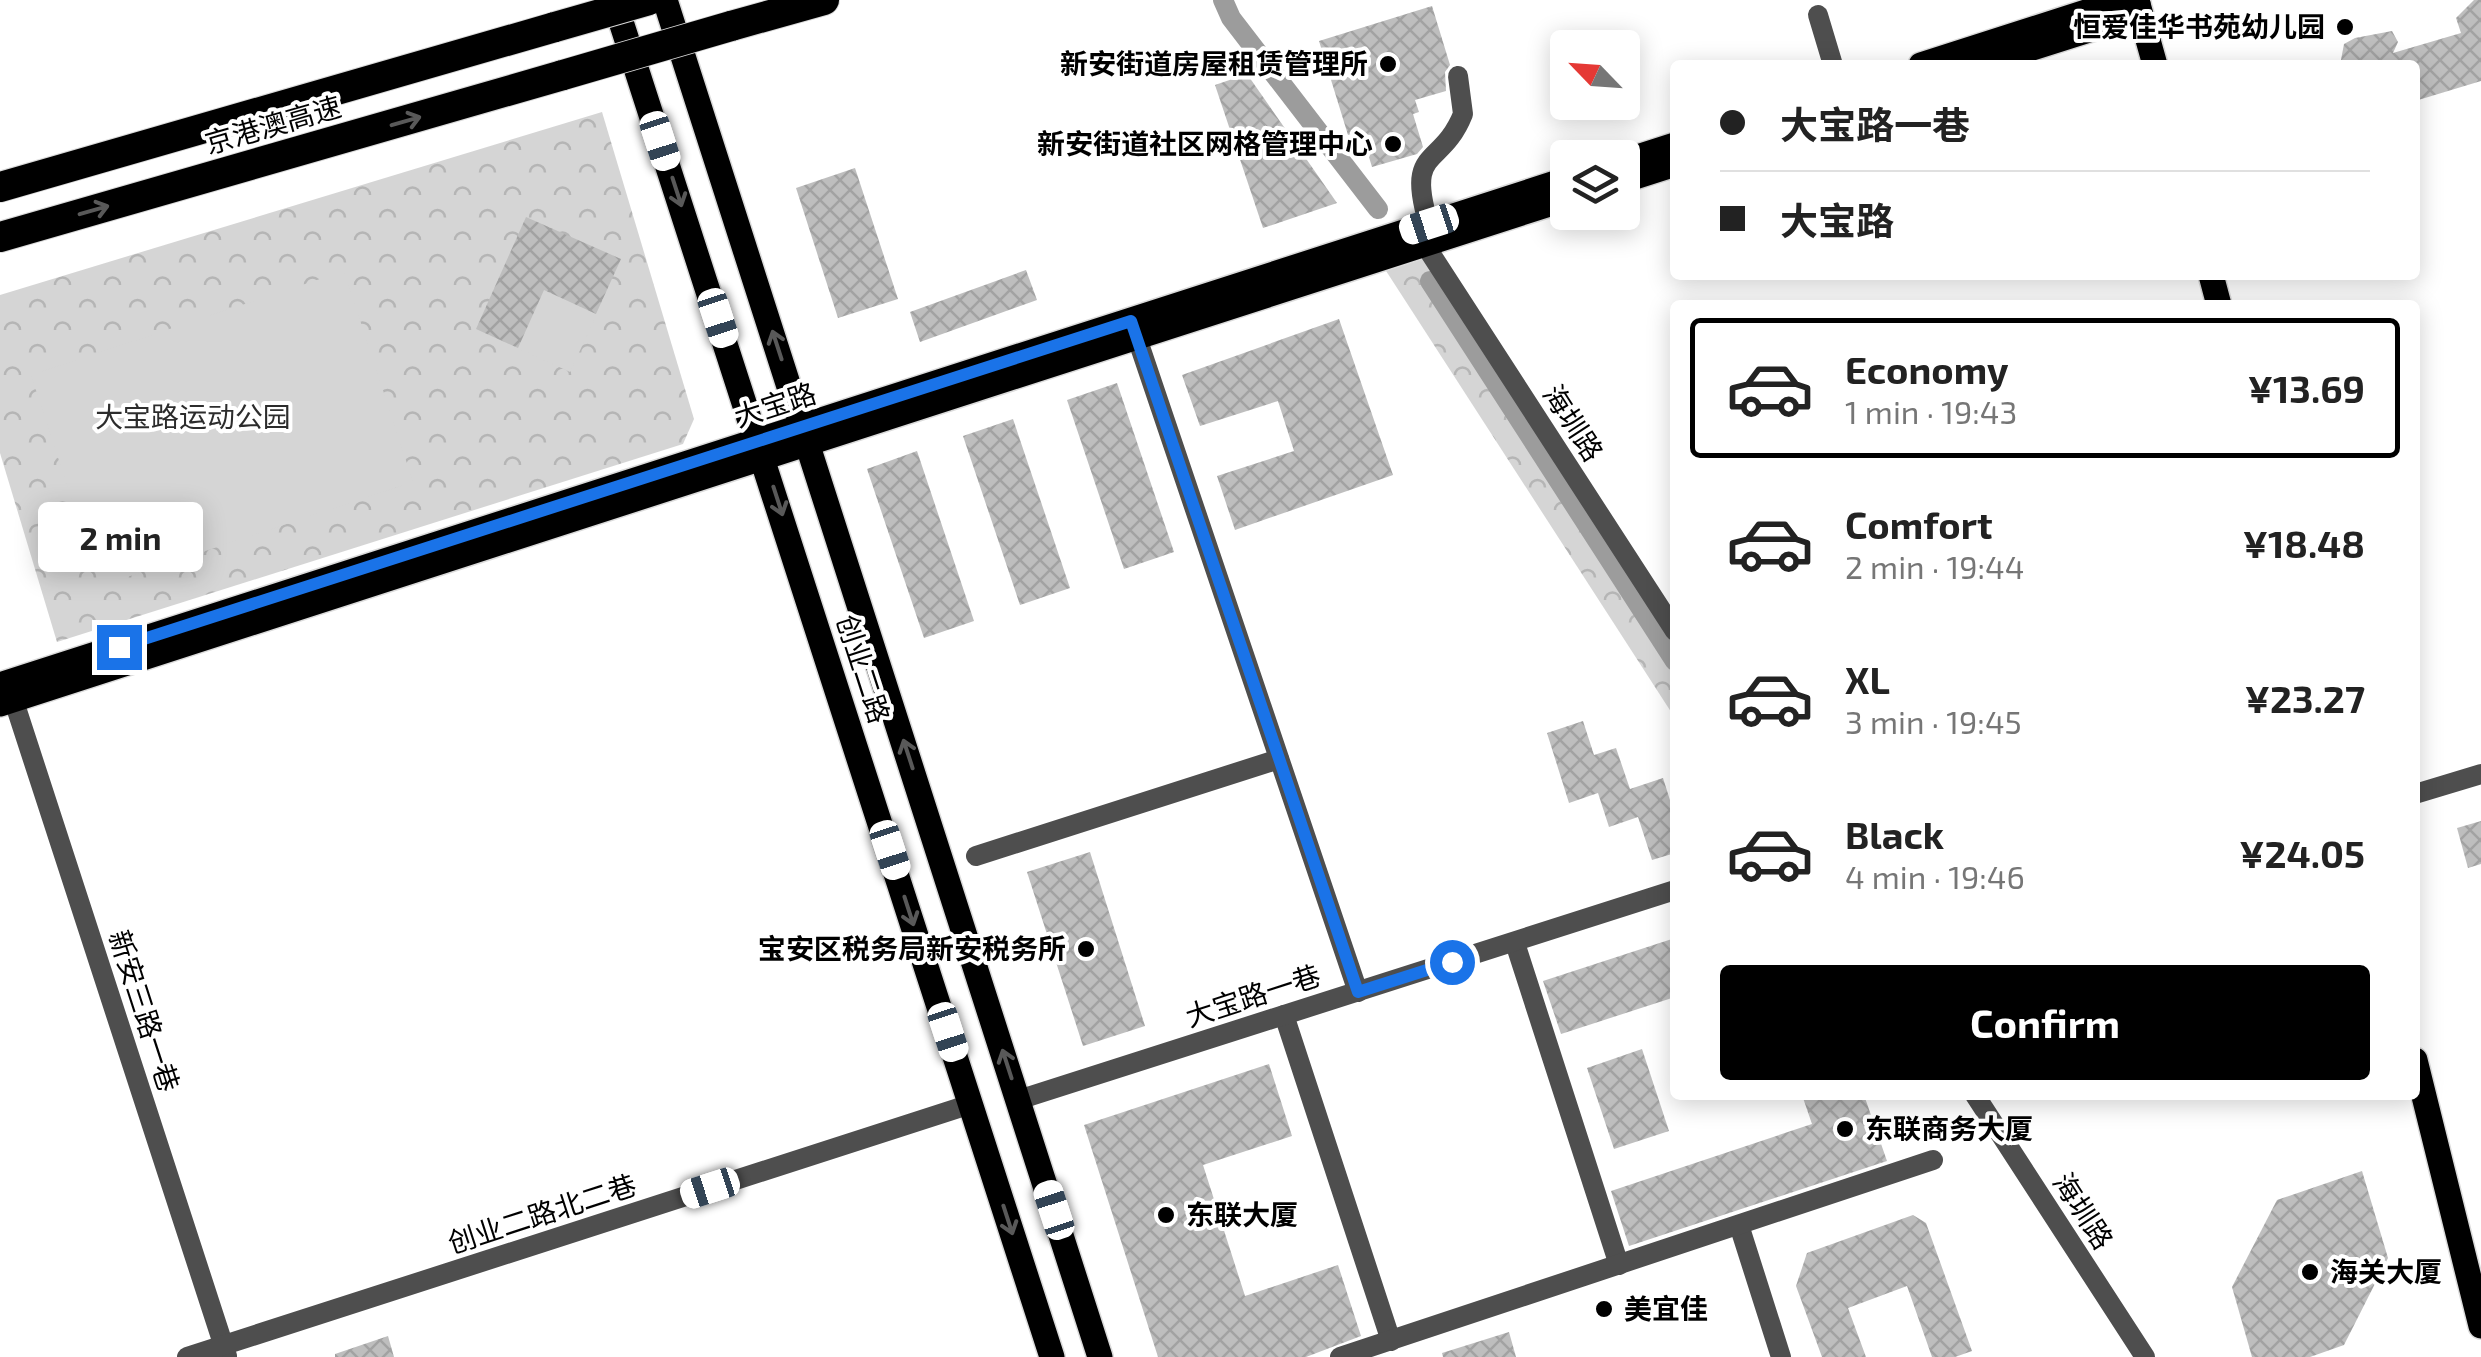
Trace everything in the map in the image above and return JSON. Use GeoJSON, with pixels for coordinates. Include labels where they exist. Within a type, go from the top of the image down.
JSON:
{"type":"FeatureCollection","features":[{"type":"Feature","properties":{"kind":"highway","name":"京港澳高速"},"geometry":{"type":"LineString","coordinates":[[0,187],[649,0]]}},
{"type":"Feature","properties":{"kind":"highway","name":"京港澳高速"},"geometry":{"type":"LineString","coordinates":[[0,237],[824,0]]}},
{"type":"Feature","properties":{"kind":"main road","name":"创业二路"},"geometry":{"type":"LineString","coordinates":[[614,0],[1052,1357]]}},
{"type":"Feature","properties":{"kind":"main road","name":"创业二路"},"geometry":{"type":"LineString","coordinates":[[665,0],[1100,1357]]}},
{"type":"Feature","properties":{"kind":"main road"},"geometry":{"type":"LineString","coordinates":[[1936,60],[2089,10],[2142,2]]}},
{"type":"Feature","properties":{"kind":"main road"},"geometry":{"type":"LineString","coordinates":[[1995,60],[2092,28],[2142,2]]}},
{"type":"Feature","properties":{"kind":"main road"},"geometry":{"type":"LineString","coordinates":[[2142,2],[2154,60]]}},
{"type":"Feature","properties":{"kind":"main road"},"geometry":{"type":"LineString","coordinates":[[1640,156],[1670,146]]}},
{"type":"Feature","properties":{"kind":"main road"},"geometry":{"type":"LineString","coordinates":[[1640,175],[1670,166]]}},
{"type":"Feature","properties":{"kind":"main road","name":"大宝路"},"geometry":{"type":"LineString","coordinates":[[1427,235],[1550,187]]}},
{"type":"Feature","properties":{"kind":"main road","name":"大宝路"},"geometry":{"type":"LineString","coordinates":[[5,693],[1427,235],[1550,203]]}},
{"type":"Feature","properties":{"kind":"main road"},"geometry":{"type":"LineString","coordinates":[[2420,1080],[2481,1326]]}},
{"type":"Feature","properties":{"kind":"street"},"geometry":{"type":"LineString","coordinates":[[1818,15],[1832,60]]}},
{"type":"Feature","properties":{"kind":"street"},"geometry":{"type":"LineString","coordinates":[[1427,235],[1420,172],[1463,114],[1458,76]]}},
{"type":"Feature","properties":{"kind":"street","name":"海圳路"},"geometry":{"type":"LineString","coordinates":[[1427,235],[1670,624]]}},
{"type":"Feature","properties":{"kind":"street"},"geometry":{"type":"LineString","coordinates":[[1134,330],[1358,992]]}},
{"type":"Feature","properties":{"kind":"street","name":"新安三路一巷"},"geometry":{"type":"LineString","coordinates":[[5,693],[226,1351]]}},
{"type":"Feature","properties":{"kind":"street"},"geometry":{"type":"LineString","coordinates":[[976,856],[1279,759]]}},
{"type":"Feature","properties":{"kind":"street"},"geometry":{"type":"LineString","coordinates":[[2420,792],[2481,774]]}},
{"type":"Feature","properties":{"kind":"street","name":"大宝路一巷"},"geometry":{"type":"LineString","coordinates":[[1018,1100],[1670,892]]}},
{"type":"Feature","properties":{"kind":"street"},"geometry":{"type":"LineString","coordinates":[[1514,943],[1619,1264]]}},
{"type":"Feature","properties":{"kind":"street"},"geometry":{"type":"LineString","coordinates":[[1284,1015],[1391,1341]]}},
{"type":"Feature","properties":{"kind":"street","name":"海圳路"},"geometry":{"type":"LineString","coordinates":[[1978,1100],[2145,1357]]}},
{"type":"Feature","properties":{"kind":"street","name":"创业二路北二巷"},"geometry":{"type":"LineString","coordinates":[[188,1357],[226,1351],[971,1104]]}},
{"type":"Feature","properties":{"kind":"street"},"geometry":{"type":"LineString","coordinates":[[1340,1357],[1934,1160]]}},
{"type":"Feature","properties":{"kind":"street"},"geometry":{"type":"LineString","coordinates":[[1739,1225],[1781,1357]]}},
{"type":"Feature","properties":{"kind":"green space","name":"大宝路运动公园"},"geometry":{"type":"Polygon","coordinates":[[[602,112],[694,419],[683,444],[57,642],[0,453],[0,295],[602,112]]]}},
{"type":"Feature","properties":{"kind":"green space"},"geometry":{"type":"Polygon","coordinates":[[[1425,245],[1670,614],[1670,710],[1379,260],[1425,245]]]}},
{"type":"Feature","properties":{"kind":"green space"},"geometry":{"type":"Polygon","coordinates":[[[344,271],[413,482],[100,586],[31,375],[344,271]]]}},
{"type":"Feature","properties":{"kind":"green space"},"geometry":{"type":"Polygon","coordinates":[[[509,274],[597,314],[570,372],[482,332],[509,274]]]}},
{"type":"Feature","properties":{"kind":"building"},"geometry":{"type":"Polygon","coordinates":[[[2474,0],[2481,0],[2481,81],[2420,99],[2420,60],[2341,60],[2344,44],[2355,38],[2392,31],[2398,42],[2393,53],[2461,33],[2456,18],[2474,0]]]}},
{"type":"Feature","properties":{"kind":"building","name":"新安街道房屋租赁管理所"},"geometry":{"type":"Polygon","coordinates":[[[1432,6],[1450,65],[1445,72],[1446,91],[1415,100],[1419,112],[1413,114],[1423,147],[1417,154],[1372,167],[1361,131],[1348,135],[1319,41],[1432,6]]]}},
{"type":"Feature","properties":{"kind":"building"},"geometry":{"type":"Polygon","coordinates":[[[1247,74],[1337,203],[1263,228],[1215,85],[1247,74]]]}},
{"type":"Feature","properties":{"kind":"building"},"geometry":{"type":"Polygon","coordinates":[[[855,168],[898,299],[838,318],[796,188],[855,168]]]}},
{"type":"Feature","properties":{"kind":"building"},"geometry":{"type":"Polygon","coordinates":[[[526,217],[621,259],[596,314],[544,290],[518,348],[476,329],[526,217]]]}},
{"type":"Feature","properties":{"kind":"building"},"geometry":{"type":"Polygon","coordinates":[[[1026,270],[1037,300],[920,342],[910,312],[1026,270]]]}},
{"type":"Feature","properties":{"kind":"building"},"geometry":{"type":"Polygon","coordinates":[[[1339,319],[1393,475],[1235,530],[1217,476],[1294,451],[1278,401],[1200,426],[1182,375],[1339,319]]]}},
{"type":"Feature","properties":{"kind":"building"},"geometry":{"type":"Polygon","coordinates":[[[1117,383],[1174,552],[1124,569],[1067,400],[1117,383]]]}},
{"type":"Feature","properties":{"kind":"building"},"geometry":{"type":"Polygon","coordinates":[[[1013,419],[1070,588],[1020,605],[963,436],[1013,419]]]}},
{"type":"Feature","properties":{"kind":"building"},"geometry":{"type":"Polygon","coordinates":[[[917,451],[974,621],[924,638],[867,469],[917,451]]]}},
{"type":"Feature","properties":{"kind":"building"},"geometry":{"type":"Polygon","coordinates":[[[1583,721],[1594,755],[1616,748],[1630,789],[1663,778],[1670,800],[1670,855],[1652,860],[1638,817],[1609,827],[1598,793],[1569,803],[1547,733],[1583,721]]]}},
{"type":"Feature","properties":{"kind":"building"},"geometry":{"type":"Polygon","coordinates":[[[2481,821],[2481,864],[2468,868],[2457,828],[2481,821]]]}},
{"type":"Feature","properties":{"kind":"building","name":"宝安区税务局新安税务所"},"geometry":{"type":"Polygon","coordinates":[[[1090,852],[1145,1026],[1083,1046],[1027,872],[1090,852]]]}},
{"type":"Feature","properties":{"kind":"building"},"geometry":{"type":"Polygon","coordinates":[[[1670,940],[1670,999],[1561,1034],[1543,981],[1670,940]]]}},
{"type":"Feature","properties":{"kind":"building"},"geometry":{"type":"Polygon","coordinates":[[[1642,1049],[1669,1131],[1614,1149],[1587,1068],[1642,1049]]]}},
{"type":"Feature","properties":{"kind":"building","name":"东联大厦"},"geometry":{"type":"Polygon","coordinates":[[[1269,1064],[1292,1136],[1203,1165],[1245,1296],[1338,1265],[1361,1336],[1306,1357],[1158,1357],[1084,1125],[1269,1064]]]}},
{"type":"Feature","properties":{"kind":"building"},"geometry":{"type":"Polygon","coordinates":[[[1804,1100],[1866,1100],[1887,1161],[1629,1246],[1611,1191],[1812,1124],[1804,1100]]]}},
{"type":"Feature","properties":{"kind":"building","name":"海关大厦"},"geometry":{"type":"Polygon","coordinates":[[[2362,1171],[2388,1258],[2344,1345],[2310,1357],[2252,1357],[2232,1287],[2277,1200],[2362,1171]]]}},
{"type":"Feature","properties":{"kind":"building"},"geometry":{"type":"Polygon","coordinates":[[[1913,1215],[1926,1223],[1972,1351],[1955,1357],[1932,1357],[1907,1286],[1848,1308],[1866,1357],[1822,1357],[1796,1286],[1807,1253],[1913,1215]]]}},
{"type":"Feature","properties":{"kind":"building"},"geometry":{"type":"Polygon","coordinates":[[[1509,1332],[1516,1357],[1443,1357],[1442,1353],[1509,1332]]]}},
{"type":"Feature","properties":{"kind":"building"},"geometry":{"type":"Polygon","coordinates":[[[388,1336],[394,1357],[335,1357],[335,1354],[388,1336]]]}},
{"type":"Feature","properties":{"kind":"waterway"},"geometry":{"type":"LineString","coordinates":[[1223,0],[1231,18],[1378,209]]}},
{"type":"Feature","properties":{"kind":"waterway"},"geometry":{"type":"LineString","coordinates":[[1430,281],[1670,653]]}},
{"type":"Feature","properties":{"kind":"place","name":"恒爱佳华书苑幼儿园"},"geometry":{"type":"Point","coordinates":[2345,27]}},
{"type":"Feature","properties":{"kind":"place","name":"新安街道房屋租赁管理所"},"geometry":{"type":"Point","coordinates":[1388,64]}},
{"type":"Feature","properties":{"kind":"place","name":"新安街道社区网格管理中心"},"geometry":{"type":"Point","coordinates":[1393,144]}},
{"type":"Feature","properties":{"kind":"place","name":"宝安区税务局新安税务所"},"geometry":{"type":"Point","coordinates":[1086,949]}},
{"type":"Feature","properties":{"kind":"place","name":"东联商务大厦"},"geometry":{"type":"Point","coordinates":[1845,1129]}},
{"type":"Feature","properties":{"kind":"place","name":"东联大厦"},"geometry":{"type":"Point","coordinates":[1166,1215]}},
{"type":"Feature","properties":{"kind":"place","name":"海关大厦"},"geometry":{"type":"Point","coordinates":[2310,1272]}},
{"type":"Feature","properties":{"kind":"place","name":"美宜佳"},"geometry":{"type":"Point","coordinates":[1604,1309]}},
{"type":"Feature","properties":{"kind":"route"},"geometry":{"type":"LineString","coordinates":[[119,647],[1131,321],[1358,992],[1452,962]]}}]}
